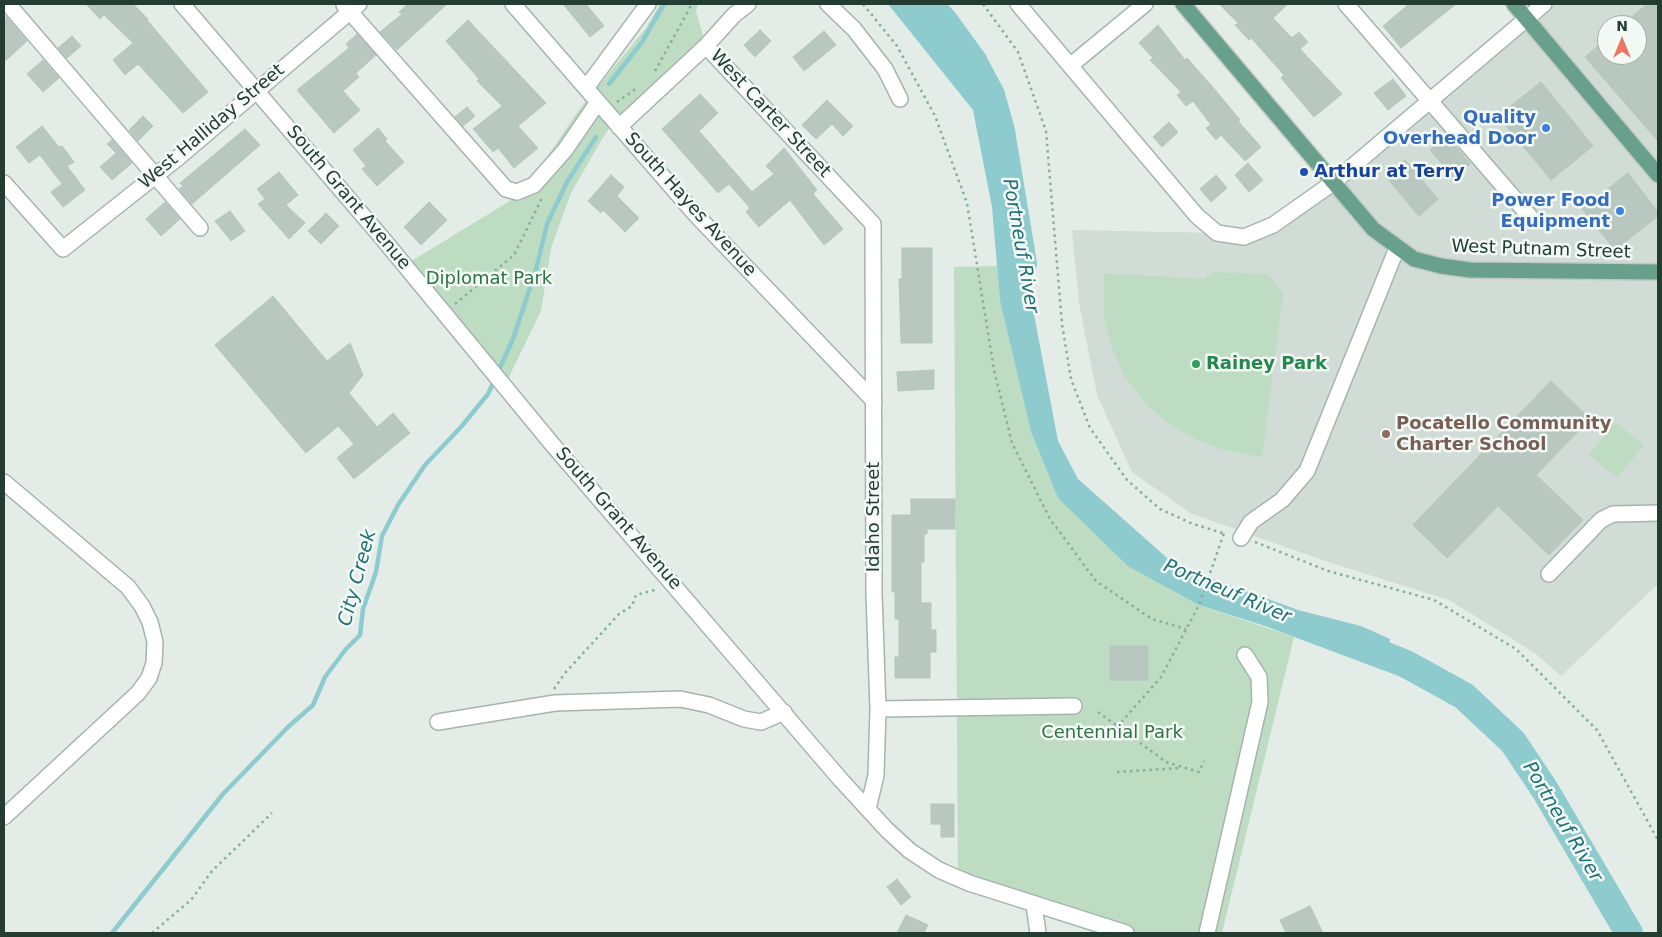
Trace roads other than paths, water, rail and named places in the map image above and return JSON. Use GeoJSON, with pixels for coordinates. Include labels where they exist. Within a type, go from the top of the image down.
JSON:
{"type":"FeatureCollection","features":[{"type":"Feature","properties":{"kind":"main road","name":"West Putnam Street"},"geometry":{"type":"LineString","coordinates":[[1183,4],[1373,229],[1397,248],[1414,258],[1442,266],[1470,270],[1658,272]]}},
{"type":"Feature","properties":{"kind":"main road"},"geometry":{"type":"LineString","coordinates":[[1514,4],[1658,175]]}},
{"type":"Feature","properties":{"kind":"street"},"geometry":{"type":"LineString","coordinates":[[8,4],[200,228]]}},
{"type":"Feature","properties":{"kind":"street","name":"South Grant Avenue"},"geometry":{"type":"LineString","coordinates":[[182,4],[445,313],[487,363],[504,387],[868,809],[910,851],[939,870],[969,883],[1126,933]]}},
{"type":"Feature","properties":{"kind":"street","name":"South Hayes Avenue"},"geometry":{"type":"LineString","coordinates":[[513,4],[697,216],[874,402]]}},
{"type":"Feature","properties":{"kind":"street"},"geometry":{"type":"LineString","coordinates":[[586,88],[648,4]]}},
{"type":"Feature","properties":{"kind":"street"},"geometry":{"type":"LineString","coordinates":[[706,46],[734,15],[748,4]]}},
{"type":"Feature","properties":{"kind":"street"},"geometry":{"type":"LineString","coordinates":[[828,4],[854,29],[885,69],[900,99]]}},
{"type":"Feature","properties":{"kind":"street"},"geometry":{"type":"LineString","coordinates":[[1018,4],[1197,216],[1217,234],[1244,236],[1273,225],[1334,182],[1544,4]]}},
{"type":"Feature","properties":{"kind":"street"},"geometry":{"type":"LineString","coordinates":[[1071,65],[1145,4]]}},
{"type":"Feature","properties":{"kind":"street"},"geometry":{"type":"LineString","coordinates":[[1346,4],[1532,219]]}},
{"type":"Feature","properties":{"kind":"street"},"geometry":{"type":"LineString","coordinates":[[350,6],[506,189],[517,192],[534,185],[602,107]]}},
{"type":"Feature","properties":{"kind":"street","name":"West Halliday Street"},"geometry":{"type":"LineString","coordinates":[[4,182],[63,249],[156,176],[350,6]]}},
{"type":"Feature","properties":{"kind":"street","name":"West Carter Street"},"geometry":{"type":"LineString","coordinates":[[619,127],[706,46],[873,224]]}},
{"type":"Feature","properties":{"kind":"street","name":"Idaho Street"},"geometry":{"type":"LineString","coordinates":[[868,809],[876,775],[878,709],[874,594],[873,224]]}},
{"type":"Feature","properties":{"kind":"street"},"geometry":{"type":"LineString","coordinates":[[1241,538],[1252,522],[1282,500],[1306,471],[1397,248]]}},
{"type":"Feature","properties":{"kind":"street"},"geometry":{"type":"LineString","coordinates":[[4,482],[128,587],[142,606],[150,622],[155,642],[154,662],[149,678],[138,693],[4,817]]}},
{"type":"Feature","properties":{"kind":"street"},"geometry":{"type":"LineString","coordinates":[[1549,574],[1601,520],[1613,514],[1658,514]]}},
{"type":"Feature","properties":{"kind":"street"},"geometry":{"type":"LineString","coordinates":[[1207,933],[1260,702],[1259,677],[1245,655]]}},
{"type":"Feature","properties":{"kind":"street"},"geometry":{"type":"LineString","coordinates":[[438,722],[543,704],[680,699],[709,705],[744,719],[761,722],[784,712]]}},
{"type":"Feature","properties":{"kind":"street"},"geometry":{"type":"LineString","coordinates":[[878,709],[1074,706]]}},
{"type":"Feature","properties":{"kind":"street"},"geometry":{"type":"LineString","coordinates":[[1034,905],[1038,933]]}},
{"type":"Feature","properties":{"kind":"water"},"geometry":{"type":"Polygon","coordinates":[[[888,4],[927,4],[944,21],[995,109],[1058,441],[1078,479],[1175,565],[1298,610],[1361,626],[1390,639],[1385,671],[1265,626],[1199,605],[1128,566],[1058,498],[1031,432],[1000,301],[992,207],[973,110],[888,4]]]}},
{"type":"Feature","properties":{"kind":"waterway","name":"City Creek"},"geometry":{"type":"LineString","coordinates":[[609,84],[642,42],[664,4]]}},
{"type":"Feature","properties":{"kind":"waterway","name":"Portneuf River"},"geometry":{"type":"LineString","coordinates":[[928,4],[944,21],[973,61],[991,95],[1001,131],[1023,264]]}},
{"type":"Feature","properties":{"kind":"waterway","name":"City Creek"},"geometry":{"type":"LineString","coordinates":[[498,372],[513,339],[536,270],[547,224],[567,182],[596,137]]}},
{"type":"Feature","properties":{"kind":"waterway","name":"City Creek"},"geometry":{"type":"LineString","coordinates":[[112,933],[223,794],[288,727],[313,705],[325,677],[346,649],[360,635],[363,609],[376,572],[382,536],[398,505],[425,465],[461,427],[488,394],[495,379]]}},
{"type":"Feature","properties":{"kind":"waterway","name":"Portneuf River"},"geometry":{"type":"LineString","coordinates":[[1351,642],[1406,664],[1464,696],[1513,742],[1545,790],[1629,933]]}},
{"type":"Feature","properties":{"kind":"place","name":"Quality Overhead Door"},"geometry":{"type":"Point","coordinates":[1546,128]}},
{"type":"Feature","properties":{"kind":"place","name":"Arthur at Terry"},"geometry":{"type":"Point","coordinates":[1304,172]}},
{"type":"Feature","properties":{"kind":"place","name":"Power Food Equipment"},"geometry":{"type":"Point","coordinates":[1620,211]}},
{"type":"Feature","properties":{"kind":"place","name":"Rainey Park"},"geometry":{"type":"Point","coordinates":[1196,364]}},
{"type":"Feature","properties":{"kind":"place","name":"Pocatello Community Charter School"},"geometry":{"type":"Point","coordinates":[1386,434]}},
{"type":"Feature","properties":{"kind":"park label","name":"Diplomat Park"},"geometry":{"type":"Point","coordinates":[489,279]}},
{"type":"Feature","properties":{"kind":"park label","name":"Centennial Park"},"geometry":{"type":"Point","coordinates":[1112,733]}}]}
